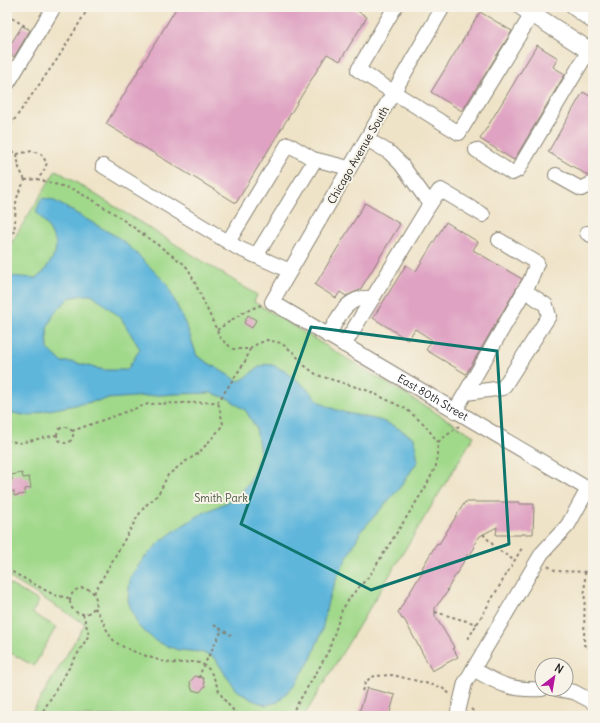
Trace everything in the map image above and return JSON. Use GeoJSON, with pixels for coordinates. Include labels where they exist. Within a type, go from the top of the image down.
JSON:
{"type":"FeatureCollection","features":[{"type":"Feature","properties":{"kind":"main road"},"geometry":{"type":"LineString","coordinates":[[575,7],[593,20]]}},
{"type":"Feature","properties":{"kind":"main road"},"geometry":{"type":"LineString","coordinates":[[527,10],[591,51]]}},
{"type":"Feature","properties":{"kind":"street"},"geometry":{"type":"LineString","coordinates":[[8,83],[54,7]]}},
{"type":"Feature","properties":{"kind":"street"},"geometry":{"type":"LineString","coordinates":[[394,7],[358,70],[459,133],[527,10]]}},
{"type":"Feature","properties":{"kind":"street","name":"Chicago Avenue South"},"geometry":{"type":"LineString","coordinates":[[272,302],[443,7]]}},
{"type":"Feature","properties":{"kind":"street"},"geometry":{"type":"LineString","coordinates":[[476,150],[512,173],[518,170],[591,51]]}},
{"type":"Feature","properties":{"kind":"street"},"geometry":{"type":"LineString","coordinates":[[366,139],[390,153],[401,164],[430,204]]}},
{"type":"Feature","properties":{"kind":"street"},"geometry":{"type":"LineString","coordinates":[[228,242],[288,144],[315,160],[349,168]]}},
{"type":"Feature","properties":{"kind":"street"},"geometry":{"type":"LineString","coordinates":[[256,256],[315,160]]}},
{"type":"Feature","properties":{"kind":"street"},"geometry":{"type":"LineString","coordinates":[[103,166],[228,242],[290,271]]}},
{"type":"Feature","properties":{"kind":"street"},"geometry":{"type":"LineString","coordinates":[[556,175],[581,189],[593,183]]}},
{"type":"Feature","properties":{"kind":"street"},"geometry":{"type":"LineString","coordinates":[[344,345],[437,193],[441,190],[483,215]]}},
{"type":"Feature","properties":{"kind":"street"},"geometry":{"type":"LineString","coordinates":[[455,411],[524,290],[537,263],[499,240]]}},
{"type":"Feature","properties":{"kind":"street"},"geometry":{"type":"LineString","coordinates":[[466,392],[503,388],[549,316],[546,305],[524,290]]}},
{"type":"Feature","properties":{"kind":"street"},"geometry":{"type":"LineString","coordinates":[[328,336],[346,305],[364,297],[373,298]]}},
{"type":"Feature","properties":{"kind":"street","name":"East 80th Street"},"geometry":{"type":"LineString","coordinates":[[272,302],[591,491]]}},
{"type":"Feature","properties":{"kind":"street"},"geometry":{"type":"LineString","coordinates":[[457,716],[464,683],[538,560],[546,548],[568,525],[591,491]]}},
{"type":"Feature","properties":{"kind":"street"},"geometry":{"type":"LineString","coordinates":[[473,669],[494,681],[511,688],[534,689]]}},
{"type":"Feature","properties":{"kind":"street"},"geometry":{"type":"LineString","coordinates":[[574,692],[593,702]]}},
{"type":"Feature","properties":{"kind":"path"},"geometry":{"type":"LineString","coordinates":[[7,130],[58,58],[89,7]]}},
{"type":"Feature","properties":{"kind":"path"},"geometry":{"type":"LineString","coordinates":[[7,15],[38,33]]}},
{"type":"Feature","properties":{"kind":"path"},"geometry":{"type":"LineString","coordinates":[[7,148],[17,154],[32,151],[41,154],[47,163],[43,173],[37,179]]}},
{"type":"Feature","properties":{"kind":"path"},"geometry":{"type":"LineString","coordinates":[[17,154],[19,168],[25,180]]}},
{"type":"Feature","properties":{"kind":"path"},"geometry":{"type":"LineString","coordinates":[[25,180],[37,179],[72,189],[91,199],[115,214],[184,264],[189,270],[221,339],[233,349],[250,349]]}},
{"type":"Feature","properties":{"kind":"path"},"geometry":{"type":"LineString","coordinates":[[7,244],[11,239],[16,225],[18,195],[25,180]]}},
{"type":"Feature","properties":{"kind":"path"},"geometry":{"type":"LineString","coordinates":[[217,330],[242,313],[272,302]]}},
{"type":"Feature","properties":{"kind":"path"},"geometry":{"type":"LineString","coordinates":[[94,593],[144,506],[158,495],[168,475],[199,453],[223,424],[218,401],[246,360],[250,349],[257,344],[267,340],[281,343],[293,352],[305,366],[317,375],[369,391],[406,409],[424,424],[438,442],[436,466],[425,488],[370,575],[351,596],[342,610],[329,650],[290,716]]}},
{"type":"Feature","properties":{"kind":"path"},"geometry":{"type":"LineString","coordinates":[[72,431],[148,404],[218,401]]}},
{"type":"Feature","properties":{"kind":"path"},"geometry":{"type":"LineString","coordinates":[[438,442],[468,418]]}},
{"type":"Feature","properties":{"kind":"path"},"geometry":{"type":"LineString","coordinates":[[7,440],[19,443],[56,435],[60,428],[63,427],[66,427],[72,431]]}},
{"type":"Feature","properties":{"kind":"path"},"geometry":{"type":"LineString","coordinates":[[56,435],[59,441],[66,443],[72,439],[72,431]]}},
{"type":"Feature","properties":{"kind":"path"},"geometry":{"type":"LineString","coordinates":[[483,534],[497,549],[515,561]]}},
{"type":"Feature","properties":{"kind":"path"},"geometry":{"type":"LineString","coordinates":[[468,639],[522,548]]}},
{"type":"Feature","properties":{"kind":"path"},"geometry":{"type":"LineString","coordinates":[[538,560],[556,571],[593,572]]}},
{"type":"Feature","properties":{"kind":"path"},"geometry":{"type":"LineString","coordinates":[[7,569],[54,595],[69,598]]}},
{"type":"Feature","properties":{"kind":"path"},"geometry":{"type":"LineString","coordinates":[[585,572],[584,645],[593,650]]}},
{"type":"Feature","properties":{"kind":"path"},"geometry":{"type":"LineString","coordinates":[[80,587],[88,588],[94,593],[96,600],[94,608],[83,614],[76,612],[70,606],[69,598],[73,591],[80,587]]}},
{"type":"Feature","properties":{"kind":"path"},"geometry":{"type":"LineString","coordinates":[[94,608],[100,614],[110,637],[117,644],[148,656],[172,663],[190,661],[204,665],[212,674],[219,691],[236,713],[236,716]]}},
{"type":"Feature","properties":{"kind":"path"},"geometry":{"type":"LineString","coordinates":[[435,612],[477,624]]}},
{"type":"Feature","properties":{"kind":"path"},"geometry":{"type":"LineString","coordinates":[[40,716],[89,635],[83,614]]}},
{"type":"Feature","properties":{"kind":"path"},"geometry":{"type":"LineString","coordinates":[[214,625],[231,635]]}},
{"type":"Feature","properties":{"kind":"path"},"geometry":{"type":"LineString","coordinates":[[199,678],[222,630]]}},
{"type":"Feature","properties":{"kind":"path"},"geometry":{"type":"LineString","coordinates":[[362,690],[365,682],[370,678],[375,676],[393,675],[441,687],[479,716]]}},
{"type":"Feature","properties":{"kind":"highlighted area"},"geometry":{"type":"Polygon","coordinates":[[[311,327],[497,351],[509,544],[371,590],[241,524],[311,327]]]}},
{"type":"Feature","properties":{"kind":"green space","name":"Smith Park"},"geometry":{"type":"Polygon","coordinates":[[[56,170],[257,295],[254,302],[474,436],[304,716],[30,716],[85,624],[7,576],[7,250],[56,170]]]}},
{"type":"Feature","properties":{"kind":"green space"},"geometry":{"type":"Polygon","coordinates":[[[7,583],[39,601],[32,613],[56,627],[34,666],[7,651],[7,583]]]}},
{"type":"Feature","properties":{"kind":"water"},"geometry":{"type":"Polygon","coordinates":[[[42,198],[53,200],[119,238],[167,284],[188,330],[197,356],[238,381],[242,380],[262,366],[267,364],[272,365],[294,378],[320,402],[327,406],[342,412],[382,421],[414,438],[418,461],[398,490],[361,531],[338,575],[328,601],[322,631],[311,659],[296,683],[278,702],[266,705],[252,700],[237,690],[215,658],[201,652],[178,650],[157,642],[138,626],[128,601],[130,578],[143,559],[161,541],[201,514],[236,498],[249,483],[260,454],[256,428],[246,411],[229,399],[212,393],[107,399],[44,411],[29,416],[7,412],[7,276],[36,278],[43,273],[55,254],[56,243],[48,227],[36,211],[42,198]],[[83,295],[69,298],[54,314],[47,328],[48,349],[62,362],[73,362],[104,370],[127,370],[140,349],[121,318],[93,295],[83,295]]]}},
{"type":"Feature","properties":{"kind":"building"},"geometry":{"type":"Polygon","coordinates":[[[177,7],[351,7],[367,17],[340,61],[327,54],[236,203],[106,124],[177,7]]]}},
{"type":"Feature","properties":{"kind":"building"},"geometry":{"type":"Polygon","coordinates":[[[480,12],[512,31],[462,111],[431,92],[480,12]]]}},
{"type":"Feature","properties":{"kind":"building"},"geometry":{"type":"Polygon","coordinates":[[[22,26],[30,30],[14,57],[7,52],[7,50],[22,26]]]}},
{"type":"Feature","properties":{"kind":"building"},"geometry":{"type":"Polygon","coordinates":[[[537,45],[558,58],[553,67],[565,74],[514,160],[480,139],[537,45]]]}},
{"type":"Feature","properties":{"kind":"building"},"geometry":{"type":"Polygon","coordinates":[[[583,92],[593,98],[593,175],[589,176],[548,152],[583,92]]]}},
{"type":"Feature","properties":{"kind":"building"},"geometry":{"type":"Polygon","coordinates":[[[365,203],[400,224],[360,290],[346,296],[340,292],[336,298],[315,285],[365,203]]]}},
{"type":"Feature","properties":{"kind":"building"},"geometry":{"type":"Polygon","coordinates":[[[446,222],[478,242],[473,250],[522,279],[466,374],[426,350],[432,340],[415,329],[408,340],[373,318],[406,265],[416,271],[446,222]]]}},
{"type":"Feature","properties":{"kind":"building"},"geometry":{"type":"Polygon","coordinates":[[[248,315],[256,320],[252,328],[244,323],[248,315]]]}},
{"type":"Feature","properties":{"kind":"building"},"geometry":{"type":"Polygon","coordinates":[[[22,473],[23,478],[29,477],[31,488],[25,489],[25,494],[14,496],[14,491],[7,492],[7,481],[12,480],[11,475],[22,473]]]}},
{"type":"Feature","properties":{"kind":"building"},"geometry":{"type":"Polygon","coordinates":[[[465,502],[519,502],[519,504],[534,504],[533,534],[496,535],[497,527],[480,536],[473,546],[475,547],[470,555],[468,554],[447,590],[448,591],[435,608],[435,616],[454,647],[453,648],[458,657],[432,671],[404,619],[402,619],[398,612],[424,569],[422,568],[437,543],[439,544],[465,502]]]}},
{"type":"Feature","properties":{"kind":"building"},"geometry":{"type":"Polygon","coordinates":[[[195,676],[203,678],[205,686],[200,692],[192,690],[190,682],[195,676]]]}},
{"type":"Feature","properties":{"kind":"building"},"geometry":{"type":"Polygon","coordinates":[[[367,688],[395,695],[389,716],[358,716],[367,688]]]}}]}
